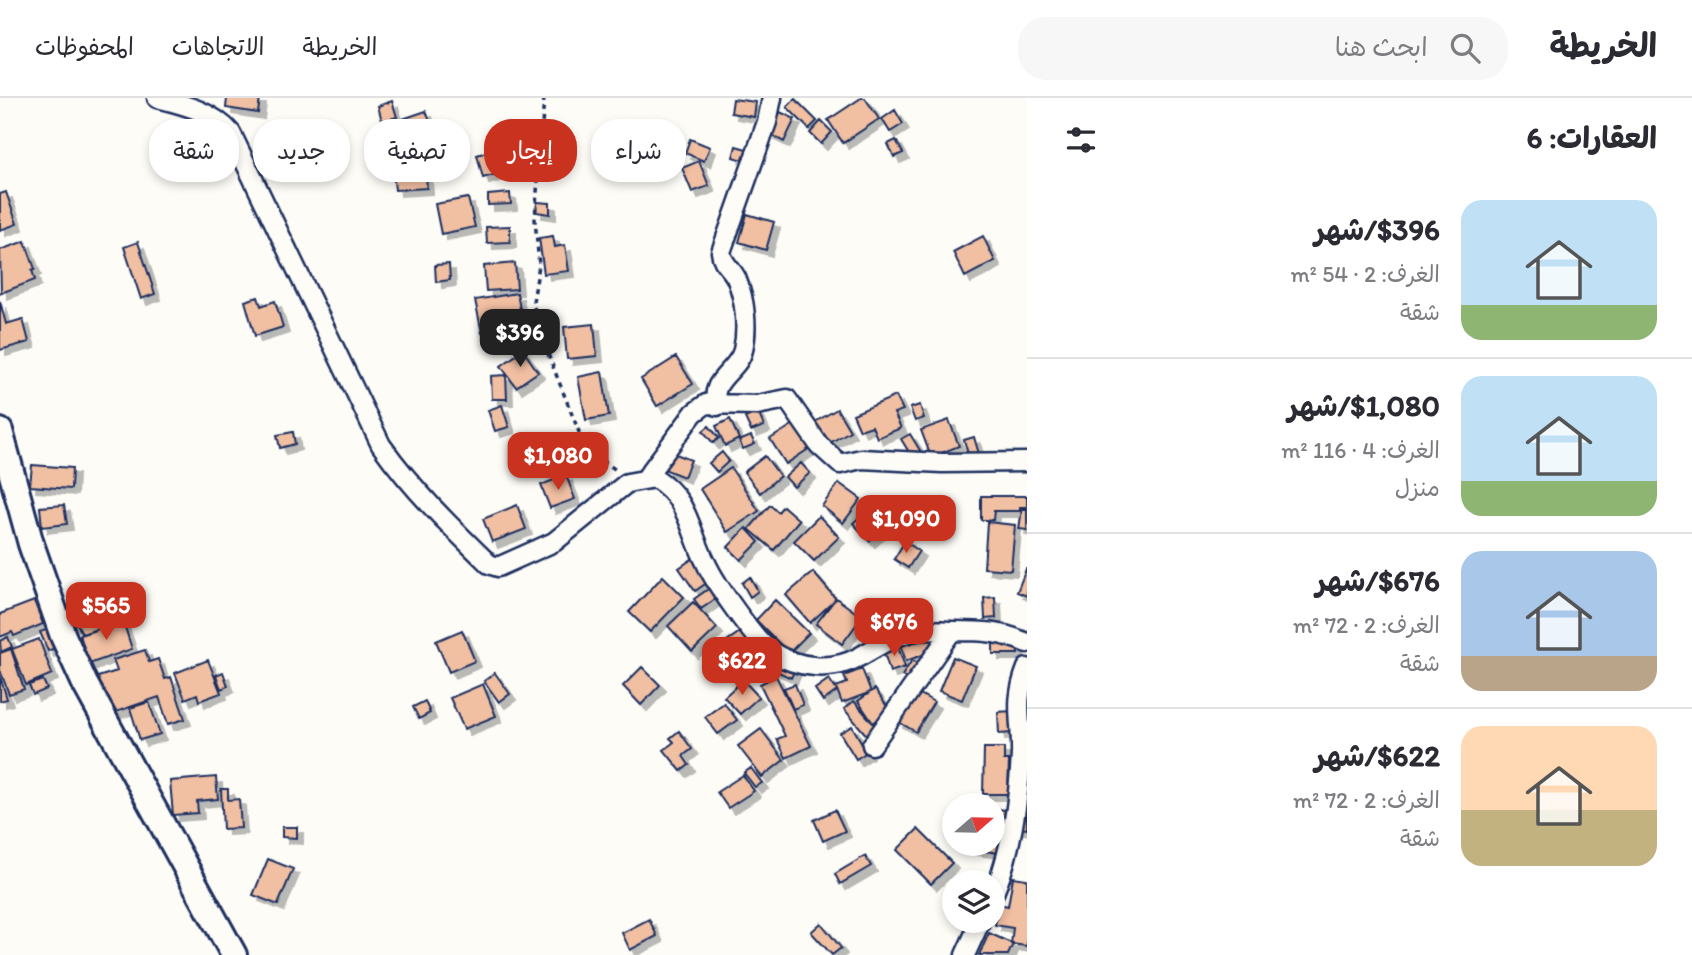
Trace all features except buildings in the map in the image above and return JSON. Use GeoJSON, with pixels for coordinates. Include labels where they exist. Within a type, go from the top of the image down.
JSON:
{"type":"FeatureCollection","features":[{"type":"Feature","properties":{"kind":"main road"},"geometry":{"type":"LineString","coordinates":[[0,430],[31,544],[63,636],[85,684],[234,955]]}},
{"type":"Feature","properties":{"kind":"street"},"geometry":{"type":"LineString","coordinates":[[157,98],[211,115],[230,133],[382,445],[401,473],[433,510],[489,565],[498,567],[554,542],[627,483],[655,478],[668,486],[678,497],[706,563],[758,641],[788,660],[804,665],[833,666],[915,631],[991,631],[1027,643]]}},
{"type":"Feature","properties":{"kind":"street"},"geometry":{"type":"LineString","coordinates":[[717,406],[714,397],[716,388],[740,358],[745,336],[744,312],[737,278],[722,259],[721,252],[767,122],[772,98]]}},
{"type":"Feature","properties":{"kind":"street"},"geometry":{"type":"LineString","coordinates":[[645,479],[694,413],[706,404],[757,405],[787,399],[819,445],[840,464],[861,459],[942,463],[1027,461]]}},
{"type":"Feature","properties":{"kind":"street"},"geometry":{"type":"LineString","coordinates":[[872,745],[952,631]]}},
{"type":"Feature","properties":{"kind":"street"},"geometry":{"type":"LineString","coordinates":[[1000,870],[1008,843],[1018,786],[1021,752],[1018,700],[1020,684],[1027,668]]}},
{"type":"Feature","properties":{"kind":"street"},"geometry":{"type":"LineString","coordinates":[[965,955],[975,933]]}},
{"type":"Feature","properties":{"kind":"path"},"geometry":{"type":"LineString","coordinates":[[544,98],[535,219],[538,265],[533,302],[540,334],[579,432],[606,463],[620,472],[627,483]]}}]}
